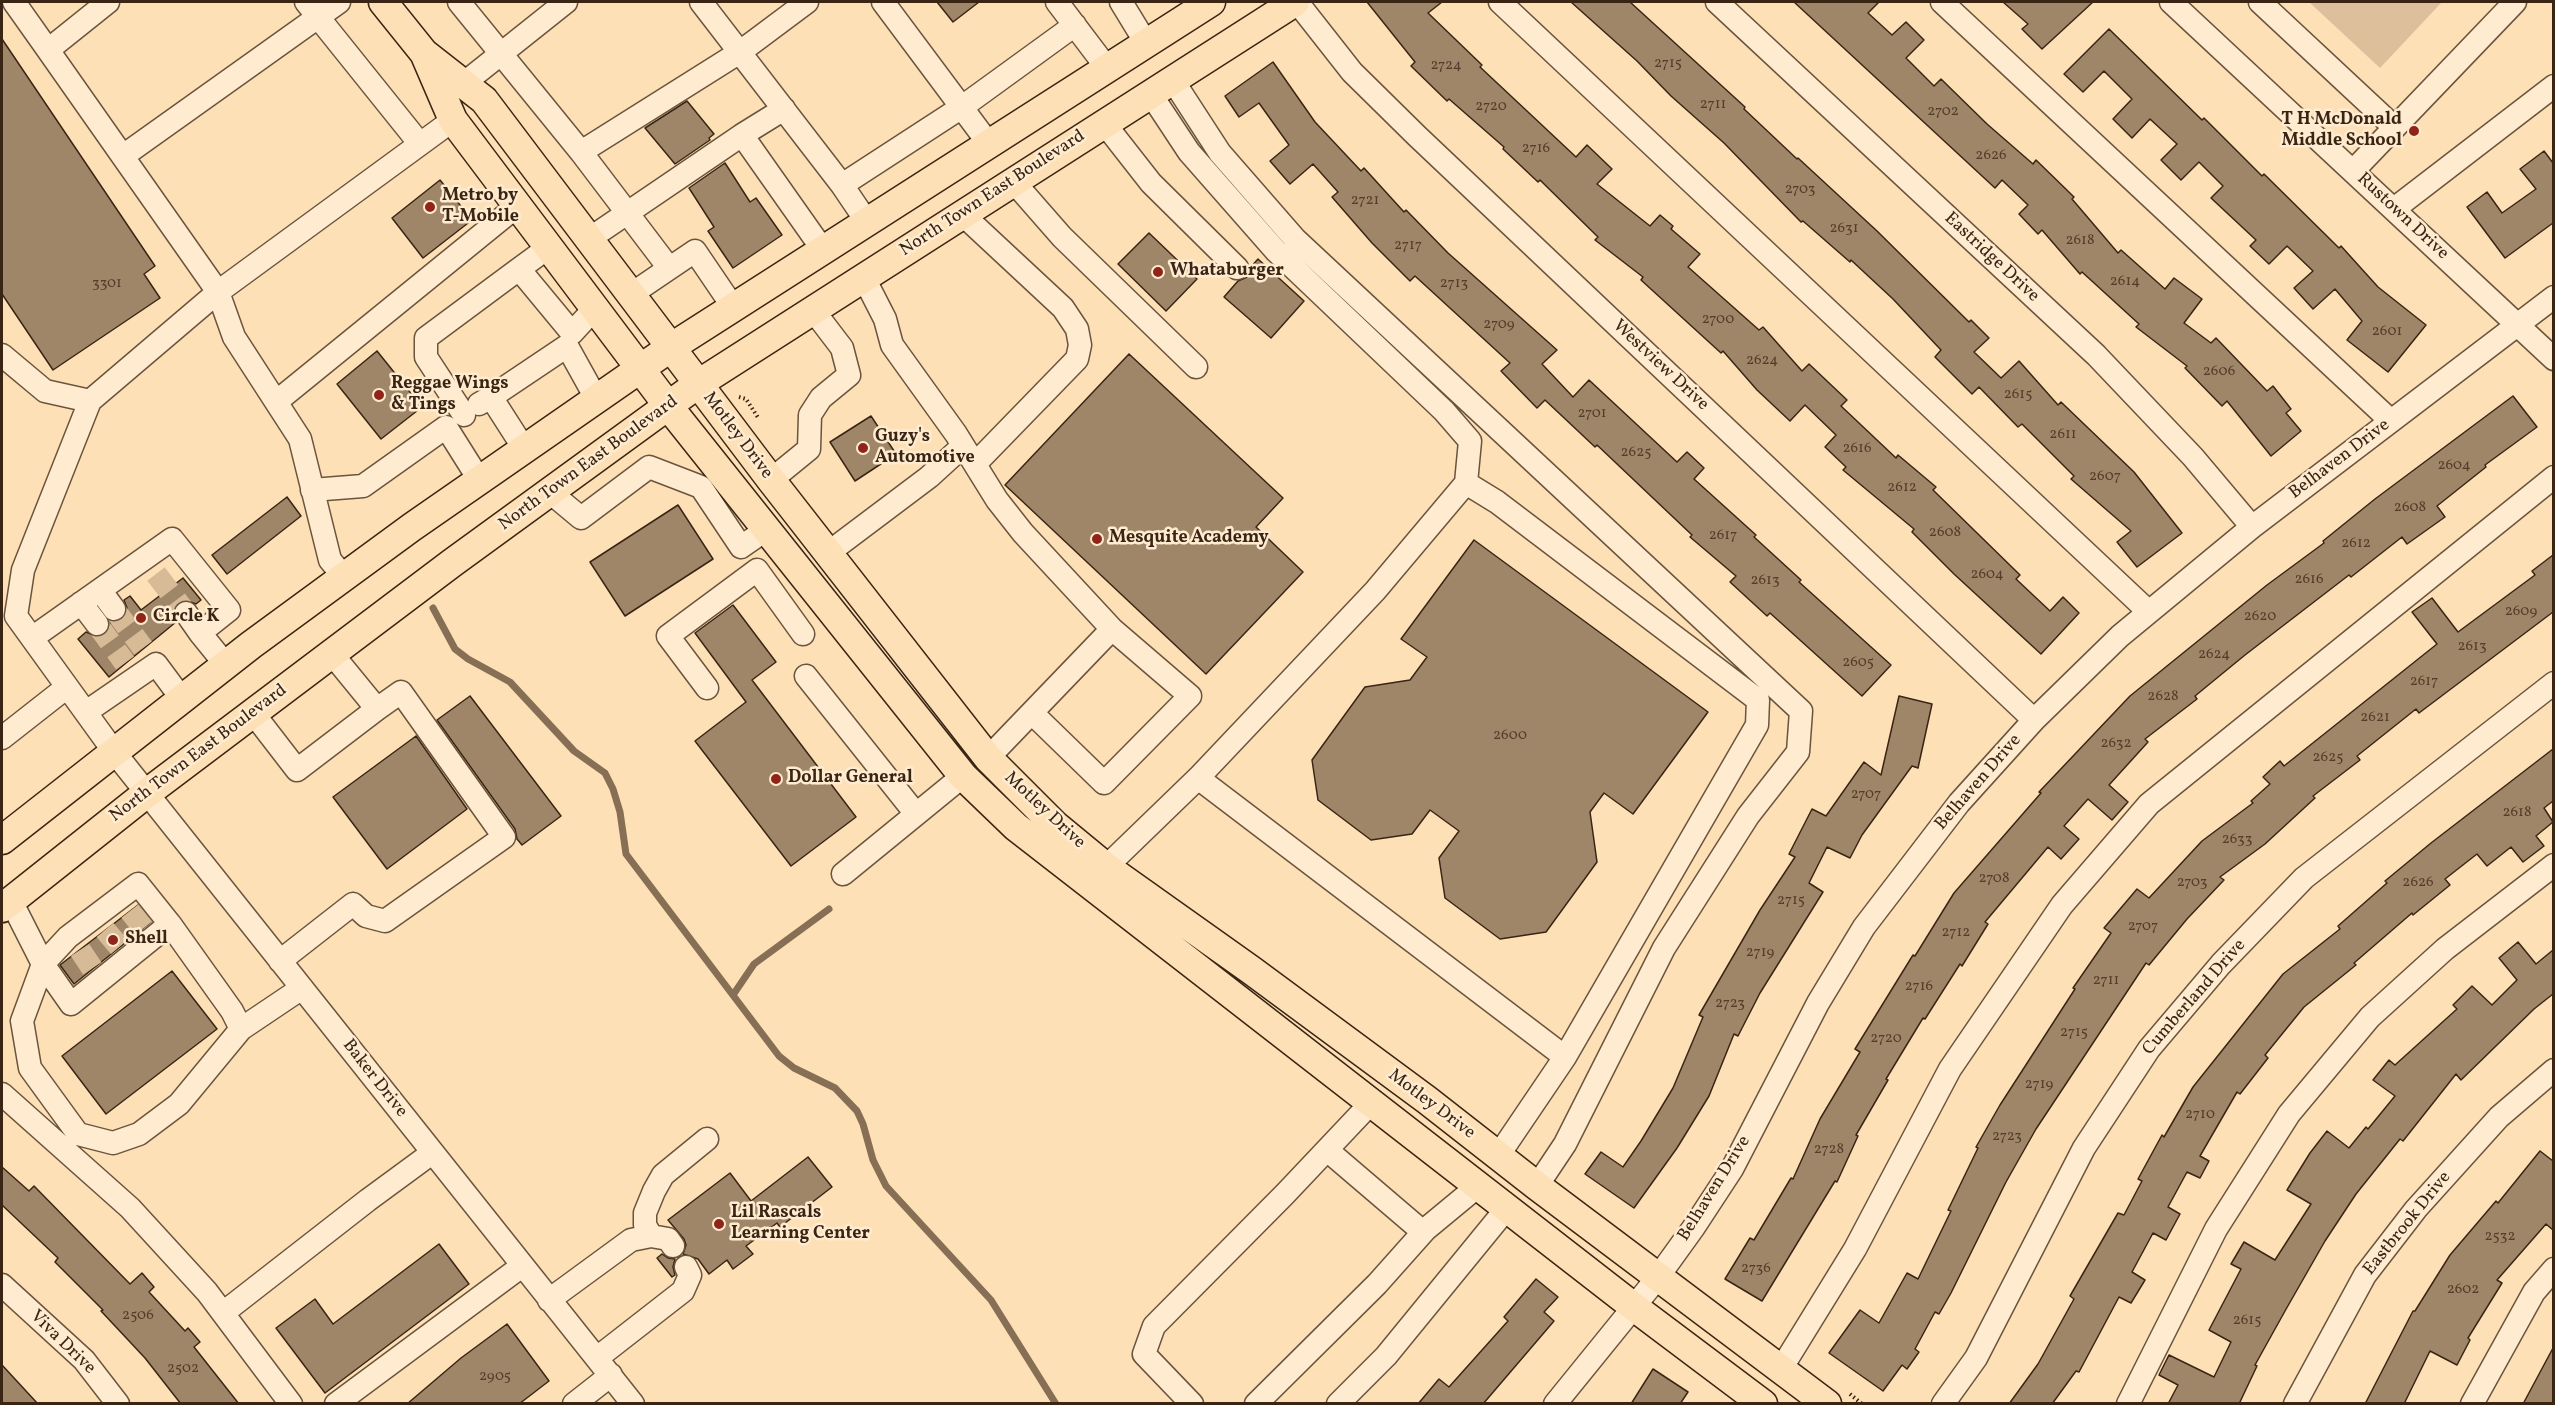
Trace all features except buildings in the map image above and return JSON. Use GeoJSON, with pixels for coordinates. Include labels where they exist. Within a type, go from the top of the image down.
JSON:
{"type":"FeatureCollection","features":[{"type":"Feature","properties":{"kind":"main road","name":"Motley Drive"},"geometry":{"type":"LineString","coordinates":[[383,2],[424,53],[484,100],[630,296],[988,758],[1054,825],[1106,867],[1251,970],[1782,1369],[1838,1398]]}},
{"type":"Feature","properties":{"kind":"main road"},"geometry":{"type":"LineString","coordinates":[[2,840],[226,665],[344,577],[670,348],[1211,2]]}},
{"type":"Feature","properties":{"kind":"main road","name":"North Town East Boulevard"},"geometry":{"type":"LineString","coordinates":[[6,904],[147,793],[452,563],[698,384],[1161,86],[1296,2]]}},
{"type":"Feature","properties":{"kind":"main road","name":"Motley Drive"},"geometry":{"type":"LineString","coordinates":[[424,53],[453,120],[641,370],[963,776],[1016,827],[1760,1403]]}},
{"type":"Feature","properties":{"kind":"main road"},"geometry":{"type":"LineString","coordinates":[[989,144],[1013,181]]}},
{"type":"Feature","properties":{"kind":"main road"},"geometry":{"type":"LineString","coordinates":[[963,776],[988,758]]}},
{"type":"Feature","properties":{"kind":"main road"},"geometry":{"type":"LineString","coordinates":[[1478,1186],[1498,1156]]}},
{"type":"Feature","properties":{"kind":"street"},"geometry":{"type":"LineString","coordinates":[[14,2],[218,292],[234,337],[300,439],[330,560],[344,577]]}},
{"type":"Feature","properties":{"kind":"street"},"geometry":{"type":"LineString","coordinates":[[123,156],[312,9],[339,2]]}},
{"type":"Feature","properties":{"kind":"street"},"geometry":{"type":"LineString","coordinates":[[459,2],[581,152],[669,268]]}},
{"type":"Feature","properties":{"kind":"street"},"geometry":{"type":"LineString","coordinates":[[463,84],[566,2]]}},
{"type":"Feature","properties":{"kind":"street"},"geometry":{"type":"LineString","coordinates":[[701,2],[842,185],[867,222]]}},
{"type":"Feature","properties":{"kind":"street"},"geometry":{"type":"LineString","coordinates":[[581,152],[740,52],[807,2]]}},
{"type":"Feature","properties":{"kind":"street"},"geometry":{"type":"LineString","coordinates":[[883,2],[989,144]]}},
{"type":"Feature","properties":{"kind":"street"},"geometry":{"type":"LineString","coordinates":[[1057,2],[1107,68]]}},
{"type":"Feature","properties":{"kind":"street"},"geometry":{"type":"LineString","coordinates":[[1121,2],[1146,43]]}},
{"type":"Feature","properties":{"kind":"street","name":"Westview Drive"},"geometry":{"type":"LineString","coordinates":[[1296,2],[1352,72],[1417,136],[2034,720]]}},
{"type":"Feature","properties":{"kind":"street"},"geometry":{"type":"LineString","coordinates":[[1500,2],[2149,612]]}},
{"type":"Feature","properties":{"kind":"street","name":"Eastridge Drive"},"geometry":{"type":"LineString","coordinates":[[1717,2],[2096,355],[2193,458],[2252,527]]}},
{"type":"Feature","properties":{"kind":"street"},"geometry":{"type":"LineString","coordinates":[[1942,2],[2391,421]]}},
{"type":"Feature","properties":{"kind":"street","name":"Rustown Drive"},"geometry":{"type":"LineString","coordinates":[[2171,2],[2553,359]]}},
{"type":"Feature","properties":{"kind":"street"},"geometry":{"type":"LineString","coordinates":[[2260,2],[2394,128]]}},
{"type":"Feature","properties":{"kind":"street"},"geometry":{"type":"LineString","coordinates":[[2353,171],[2515,2]]}},
{"type":"Feature","properties":{"kind":"street"},"geometry":{"type":"LineString","coordinates":[[48,50],[103,3]]}},
{"type":"Feature","properties":{"kind":"street"},"geometry":{"type":"LineString","coordinates":[[312,9],[420,144]]}},
{"type":"Feature","properties":{"kind":"street"},"geometry":{"type":"LineString","coordinates":[[842,185],[962,107],[1075,25]]}},
{"type":"Feature","properties":{"kind":"street"},"geometry":{"type":"LineString","coordinates":[[1106,867],[1198,778],[1375,591],[1466,483],[1470,441],[1444,411],[1276,251],[1189,152],[1161,86]]}},
{"type":"Feature","properties":{"kind":"street"},"geometry":{"type":"LineString","coordinates":[[1161,86],[1295,239],[1801,711],[1798,752],[1748,816],[1664,948],[1565,1144],[1537,1186]]}},
{"type":"Feature","properties":{"kind":"street"},"geometry":{"type":"LineString","coordinates":[[2394,209],[2553,86]]}},
{"type":"Feature","properties":{"kind":"street"},"geometry":{"type":"LineString","coordinates":[[589,239],[784,109]]}},
{"type":"Feature","properties":{"kind":"street"},"geometry":{"type":"LineString","coordinates":[[2,355],[45,391],[90,401],[218,292],[453,120]]}},
{"type":"Feature","properties":{"kind":"street"},"geometry":{"type":"LineString","coordinates":[[1104,123],[1150,183],[1237,268]]}},
{"type":"Feature","properties":{"kind":"street"},"geometry":{"type":"LineString","coordinates":[[742,135],[823,250]]}},
{"type":"Feature","properties":{"kind":"street"},"geometry":{"type":"LineString","coordinates":[[1013,181],[1062,237],[1196,367]]}},
{"type":"Feature","properties":{"kind":"street"},"geometry":{"type":"LineString","coordinates":[[276,402],[518,206]]}},
{"type":"Feature","properties":{"kind":"street"},"geometry":{"type":"LineString","coordinates":[[828,553],[929,477],[969,455],[1077,359],[1080,345],[1077,328],[1063,308],[962,214]]}},
{"type":"Feature","properties":{"kind":"street"},"geometry":{"type":"LineString","coordinates":[[480,481],[426,357],[426,338],[549,247]]}},
{"type":"Feature","properties":{"kind":"street"},"geometry":{"type":"LineString","coordinates":[[630,296],[695,251],[734,307]]}},
{"type":"Feature","properties":{"kind":"street"},"geometry":{"type":"LineString","coordinates":[[519,269],[569,340],[597,400]]}},
{"type":"Feature","properties":{"kind":"street"},"geometry":{"type":"LineString","coordinates":[[864,278],[885,319],[892,345],[969,455],[997,500],[1023,533],[1113,630],[1190,696],[1104,783],[1032,713]]}},
{"type":"Feature","properties":{"kind":"street","name":"Belhaven Drive"},"geometry":{"type":"LineString","coordinates":[[1555,1404],[1658,1277],[1732,1169],[1818,1004],[1864,927],[1959,803],[2034,720],[2149,612],[2252,527],[2553,297]]}},
{"type":"Feature","properties":{"kind":"street"},"geometry":{"type":"LineString","coordinates":[[312,490],[363,486],[569,340],[595,308]]}},
{"type":"Feature","properties":{"kind":"street"},"geometry":{"type":"LineString","coordinates":[[771,480],[809,449],[810,415],[821,398],[849,375],[842,348],[813,310]]}},
{"type":"Feature","properties":{"kind":"street"},"geometry":{"type":"LineString","coordinates":[[491,397],[525,450]]}},
{"type":"Feature","properties":{"kind":"street","name":"Baker Drive"},"geometry":{"type":"LineString","coordinates":[[90,401],[23,570],[16,616],[115,753],[633,1404]]}},
{"type":"Feature","properties":{"kind":"street"},"geometry":{"type":"LineString","coordinates":[[551,493],[581,518],[649,467],[700,487],[803,634]]}},
{"type":"Feature","properties":{"kind":"street"},"geometry":{"type":"LineString","coordinates":[[1782,1369],[1855,1249],[1950,1069],[2062,905],[2149,804],[2553,477]]}},
{"type":"Feature","properties":{"kind":"street"},"geometry":{"type":"LineString","coordinates":[[1466,483],[1497,502],[1758,700],[1757,725],[1565,1057],[1498,1156]]}},
{"type":"Feature","properties":{"kind":"street"},"geometry":{"type":"LineString","coordinates":[[741,548],[767,529]]}},
{"type":"Feature","properties":{"kind":"street"},"geometry":{"type":"LineString","coordinates":[[32,638],[100,590],[150,566],[172,539],[229,610],[200,633]]}},
{"type":"Feature","properties":{"kind":"street"},"geometry":{"type":"LineString","coordinates":[[707,688],[668,636],[756,570]]}},
{"type":"Feature","properties":{"kind":"street"},"geometry":{"type":"LineString","coordinates":[[783,606],[809,582]]}},
{"type":"Feature","properties":{"kind":"street"},"geometry":{"type":"LineString","coordinates":[[81,603],[105,616],[100,590]]}},
{"type":"Feature","properties":{"kind":"street"},"geometry":{"type":"LineString","coordinates":[[186,613],[226,665]]}},
{"type":"Feature","properties":{"kind":"street"},"geometry":{"type":"LineString","coordinates":[[988,758],[1113,630]]}},
{"type":"Feature","properties":{"kind":"street"},"geometry":{"type":"LineString","coordinates":[[332,654],[377,709]]}},
{"type":"Feature","properties":{"kind":"street"},"geometry":{"type":"LineString","coordinates":[[86,712],[131,670],[150,656],[182,699]]}},
{"type":"Feature","properties":{"kind":"street"},"geometry":{"type":"LineString","coordinates":[[806,676],[916,814]]}},
{"type":"Feature","properties":{"kind":"street","name":"Cumberland Drive"},"geometry":{"type":"LineString","coordinates":[[1943,1404],[1976,1358],[2084,1148],[2149,1049],[2221,964],[2304,878],[2553,683]]}},
{"type":"Feature","properties":{"kind":"street"},"geometry":{"type":"LineString","coordinates":[[2,738],[67,687]]}},
{"type":"Feature","properties":{"kind":"street"},"geometry":{"type":"LineString","coordinates":[[253,714],[297,770],[401,692],[504,837],[385,921],[366,916],[353,904],[280,961]]}},
{"type":"Feature","properties":{"kind":"street"},"geometry":{"type":"LineString","coordinates":[[843,874],[963,776]]}},
{"type":"Feature","properties":{"kind":"street"},"geometry":{"type":"LineString","coordinates":[[1198,778],[1565,1057]]}},
{"type":"Feature","properties":{"kind":"street"},"geometry":{"type":"LineString","coordinates":[[2128,1404],[2216,1229],[2289,1114],[2370,1017],[2445,950],[2553,865]]}},
{"type":"Feature","properties":{"kind":"street"},"geometry":{"type":"LineString","coordinates":[[241,1029],[232,1011],[170,924],[138,884],[124,905],[74,944],[43,964],[22,1021],[30,1068],[78,1134],[113,1143],[139,1134],[179,1104],[241,1029],[302,988]]}},
{"type":"Feature","properties":{"kind":"street"},"geometry":{"type":"LineString","coordinates":[[6,904],[71,1004],[97,976],[149,935],[170,924]]}},
{"type":"Feature","properties":{"kind":"street","name":"Eastbrook Drive"},"geometry":{"type":"LineString","coordinates":[[2295,1404],[2365,1275],[2416,1209],[2499,1117],[2553,1070]]}},
{"type":"Feature","properties":{"kind":"street"},"geometry":{"type":"LineString","coordinates":[[2,1094],[57,1140],[130,1208],[207,1292],[291,1404]]}},
{"type":"Feature","properties":{"kind":"street"},"geometry":{"type":"LineString","coordinates":[[1192,1404],[1144,1353],[1154,1326],[1371,1103]]}},
{"type":"Feature","properties":{"kind":"street"},"geometry":{"type":"LineString","coordinates":[[651,1236],[645,1225],[645,1213],[647,1203],[658,1183],[663,1175],[707,1139]]}},
{"type":"Feature","properties":{"kind":"street"},"geometry":{"type":"LineString","coordinates":[[1327,1150],[1423,1232]]}},
{"type":"Feature","properties":{"kind":"street"},"geometry":{"type":"LineString","coordinates":[[223,1313],[432,1153]]}},
{"type":"Feature","properties":{"kind":"street"},"geometry":{"type":"LineString","coordinates":[[1256,1404],[1377,1284],[1423,1232],[1478,1186]]}},
{"type":"Feature","properties":{"kind":"street"},"geometry":{"type":"LineString","coordinates":[[1338,1404],[1386,1356],[1507,1208]]}},
{"type":"Feature","properties":{"kind":"street"},"geometry":{"type":"LineString","coordinates":[[549,1300],[631,1240],[651,1236],[668,1239],[673,1246]]}},
{"type":"Feature","properties":{"kind":"street"},"geometry":{"type":"LineString","coordinates":[[336,1404],[522,1266]]}},
{"type":"Feature","properties":{"kind":"street"},"geometry":{"type":"LineString","coordinates":[[574,1404],[604,1367],[683,1291],[690,1275],[687,1267]]}},
{"type":"Feature","properties":{"kind":"street"},"geometry":{"type":"LineString","coordinates":[[2472,1404],[2534,1292],[2553,1269]]}},
{"type":"Feature","properties":{"kind":"street","name":"Viva Drive"},"geometry":{"type":"LineString","coordinates":[[2,1285],[84,1360],[118,1404]]}},
{"type":"Feature","properties":{"kind":"path"},"geometry":{"type":"LineString","coordinates":[[738,397],[746,399],[764,427]]}},
{"type":"Feature","properties":{"kind":"path"},"geometry":{"type":"LineString","coordinates":[[1838,1398],[1862,1404]]}},
{"type":"Feature","properties":{"kind":"shaded area"},"geometry":{"type":"Polygon","coordinates":[[[2309,2],[2442,2],[2380,68],[2309,2]]]}},
{"type":"Feature","properties":{"kind":"waterway"},"geometry":{"type":"LineString","coordinates":[[433,608],[455,649],[468,659],[510,682],[574,751],[605,773],[620,812],[626,854],[779,1056],[794,1068],[835,1088],[857,1111],[873,1160],[886,1186],[991,1300],[1056,1404]]}},
{"type":"Feature","properties":{"kind":"waterway"},"geometry":{"type":"LineString","coordinates":[[733,995],[754,964],[829,909]]}},
{"type":"Feature","properties":{"kind":"tunnel"},"geometry":{"type":"LineString","coordinates":[[156,574],[186,613]]}},
{"type":"Feature","properties":{"kind":"tunnel"},"geometry":{"type":"LineString","coordinates":[[114,609],[143,648]]}},
{"type":"Feature","properties":{"kind":"tunnel"},"geometry":{"type":"LineString","coordinates":[[97,624],[125,663]]}},
{"type":"Feature","properties":{"kind":"tunnel"},"geometry":{"type":"LineString","coordinates":[[130,911],[146,931]]}},
{"type":"Feature","properties":{"kind":"tunnel"},"geometry":{"type":"LineString","coordinates":[[105,930],[122,950]]}},
{"type":"Feature","properties":{"kind":"tunnel"},"geometry":{"type":"LineString","coordinates":[[80,950],[94,971]]}},
{"type":"Feature","properties":{"kind":"place","name":"T H McDonald Middle School"},"geometry":{"type":"Point","coordinates":[2414,131]}},
{"type":"Feature","properties":{"kind":"place","name":"Metro by T-Mobile"},"geometry":{"type":"Point","coordinates":[430,207]}},
{"type":"Feature","properties":{"kind":"place","name":"Whataburger"},"geometry":{"type":"Point","coordinates":[1158,272]}},
{"type":"Feature","properties":{"kind":"place","name":"Reggae Wings & Tings"},"geometry":{"type":"Point","coordinates":[379,395]}},
{"type":"Feature","properties":{"kind":"place","name":"Guzy's Automotive"},"geometry":{"type":"Point","coordinates":[863,448]}},
{"type":"Feature","properties":{"kind":"place","name":"Mesquite Academy"},"geometry":{"type":"Point","coordinates":[1097,539]}},
{"type":"Feature","properties":{"kind":"place","name":"Circle K"},"geometry":{"type":"Point","coordinates":[141,618]}},
{"type":"Feature","properties":{"kind":"place","name":"Dollar General"},"geometry":{"type":"Point","coordinates":[776,779]}},
{"type":"Feature","properties":{"kind":"place","name":"Shell"},"geometry":{"type":"Point","coordinates":[113,940]}},
{"type":"Feature","properties":{"kind":"place","name":"Lil Rascals Learning Center"},"geometry":{"type":"Point","coordinates":[719,1224]}}]}
